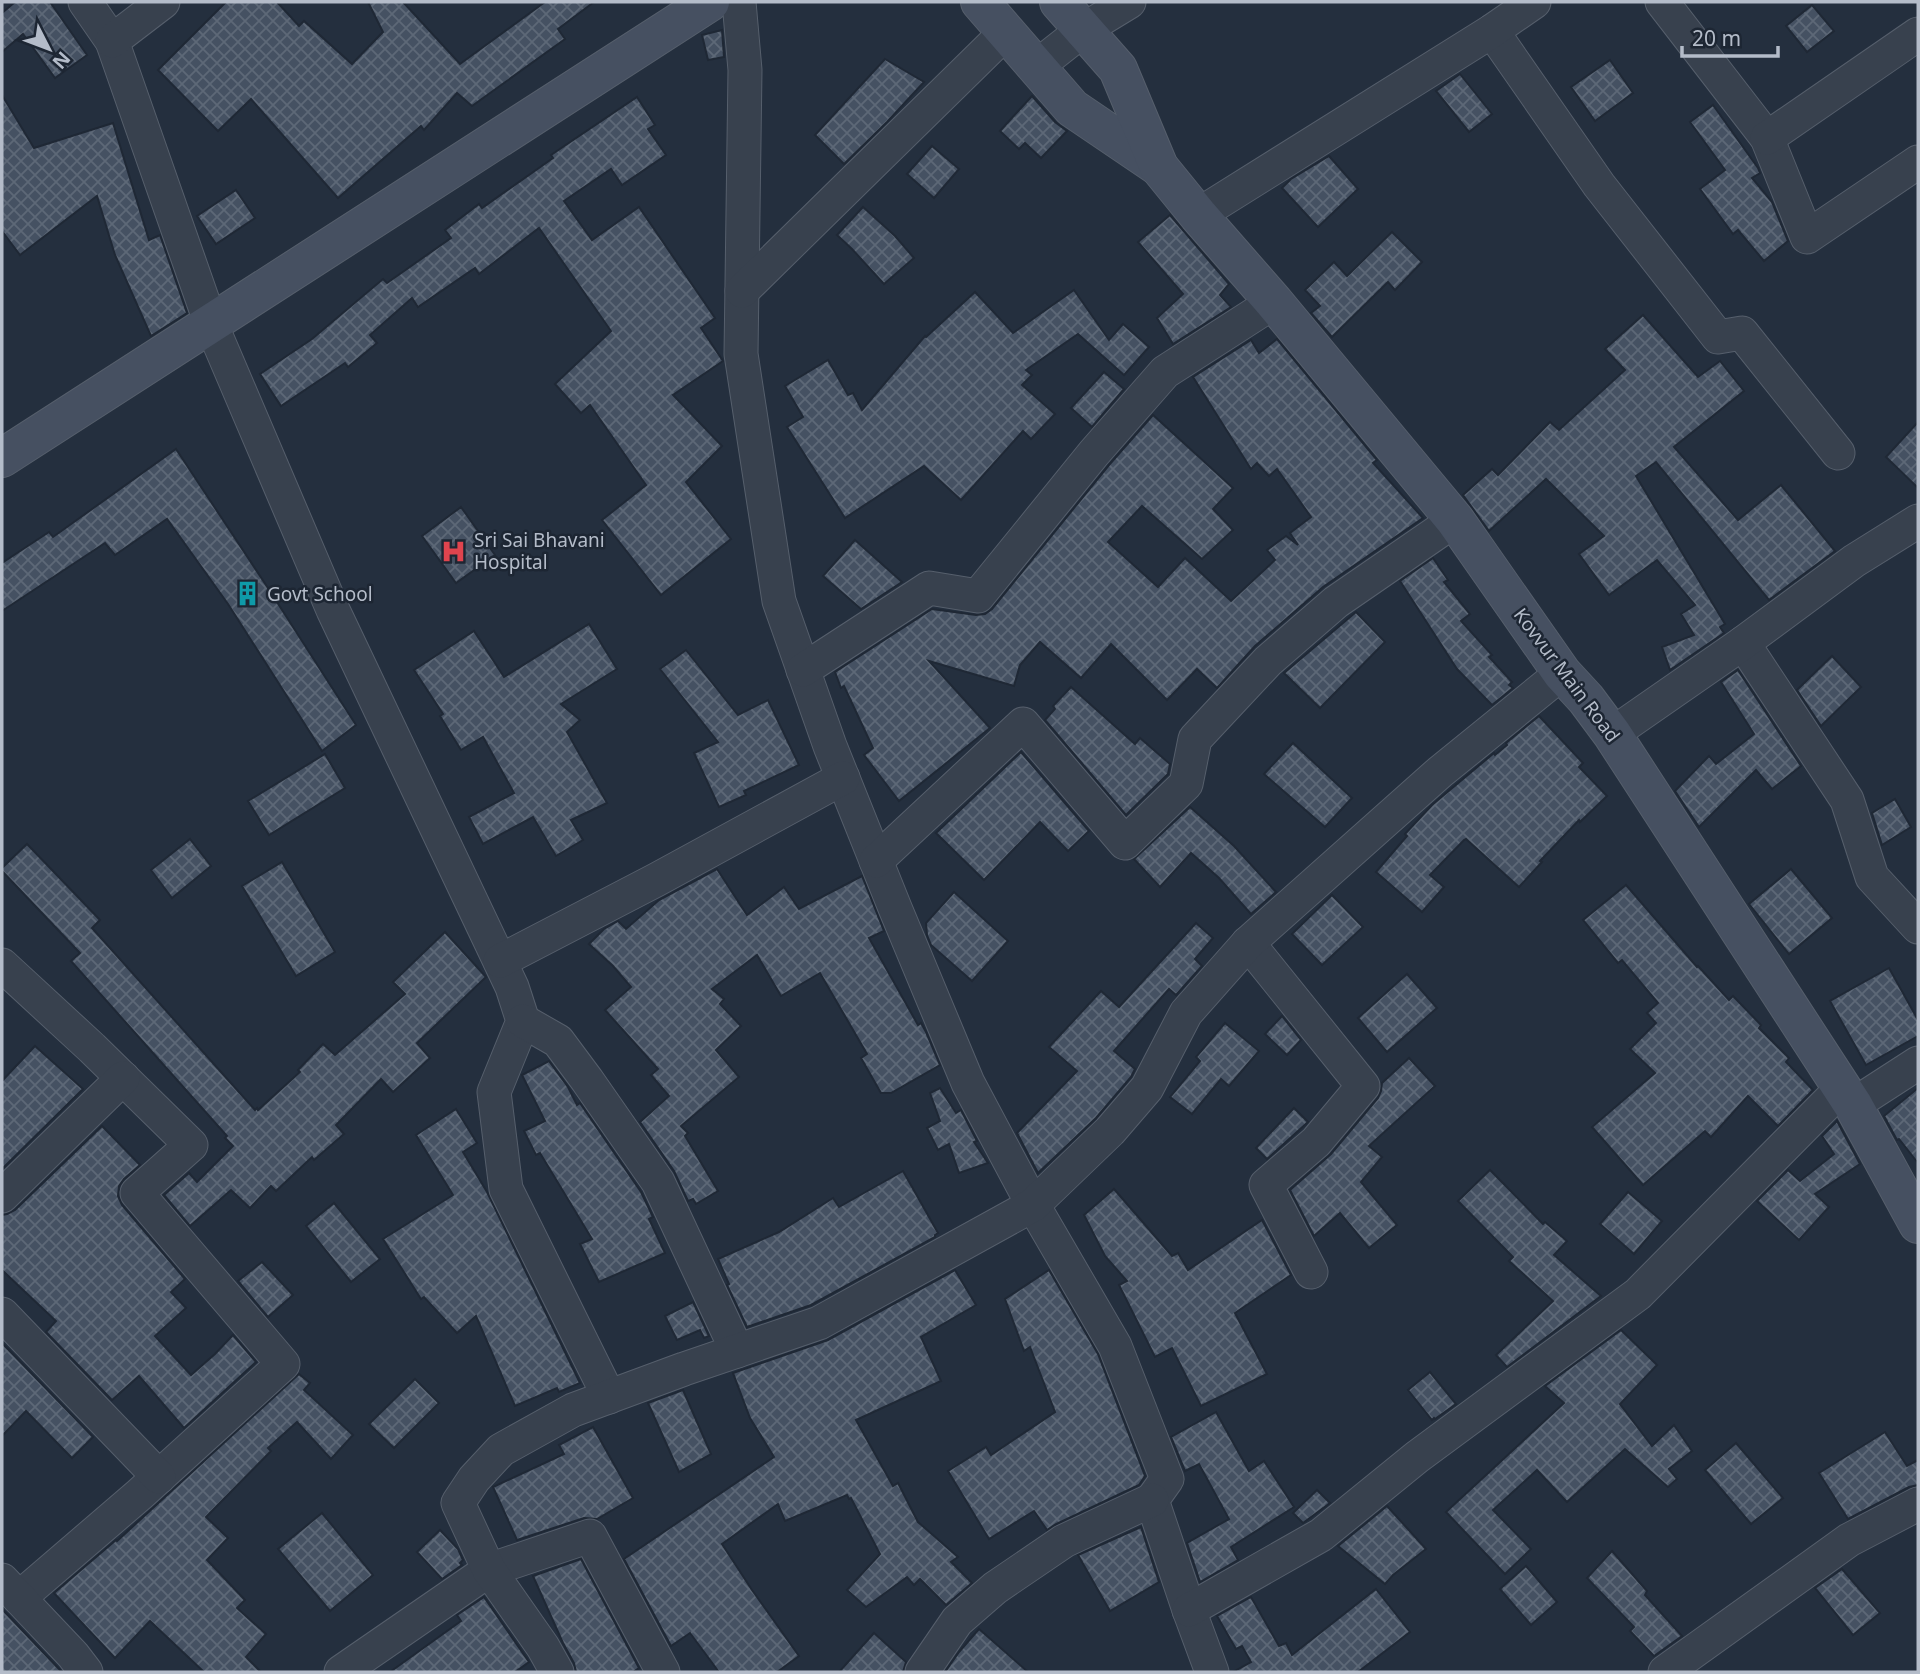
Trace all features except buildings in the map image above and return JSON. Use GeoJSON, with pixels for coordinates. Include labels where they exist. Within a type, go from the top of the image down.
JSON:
{"type":"FeatureCollection","features":[{"type":"Feature","properties":{"kind":"street"},"geometry":{"type":"LineString","coordinates":[[85,2],[112,41],[211,324],[333,610],[513,987],[523,1021],[494,1092],[506,1189],[609,1397]]}},
{"type":"Feature","properties":{"kind":"street"},"geometry":{"type":"LineString","coordinates":[[112,41],[163,2]]}},
{"type":"Feature","properties":{"kind":"street"},"geometry":{"type":"LineString","coordinates":[[2,458],[710,2]]}},
{"type":"Feature","properties":{"kind":"street"},"geometry":{"type":"LineString","coordinates":[[739,2],[744,70],[741,354],[779,601],[843,778],[968,1083],[1033,1205],[1115,1346],[1167,1479],[1152,1500],[1064,1541],[995,1588],[957,1621],[922,1672]]}},
{"type":"Feature","properties":{"kind":"street","name":"Kovvur Main Road"},"geometry":{"type":"LineString","coordinates":[[981,2],[1072,108],[1159,167]]}},
{"type":"Feature","properties":{"kind":"street","name":"Kovvur Main Road"},"geometry":{"type":"LineString","coordinates":[[1059,2],[1118,69],[1159,167],[1454,520],[1562,673],[1612,734],[1847,1097],[1918,1224]]}},
{"type":"Feature","properties":{"kind":"street"},"geometry":{"type":"LineString","coordinates":[[1036,67],[1083,30],[1129,2]]}},
{"type":"Feature","properties":{"kind":"street"},"geometry":{"type":"LineString","coordinates":[[1198,215],[1534,2]]}},
{"type":"Feature","properties":{"kind":"street"},"geometry":{"type":"LineString","coordinates":[[1662,2],[1767,138],[1807,237],[1918,162]]}},
{"type":"Feature","properties":{"kind":"street"},"geometry":{"type":"LineString","coordinates":[[1492,30],[1600,185],[1718,337],[1742,333],[1838,453]]}},
{"type":"Feature","properties":{"kind":"street"},"geometry":{"type":"LineString","coordinates":[[742,291],[1005,33]]}},
{"type":"Feature","properties":{"kind":"street"},"geometry":{"type":"LineString","coordinates":[[1767,138],[1913,48]]}},
{"type":"Feature","properties":{"kind":"street"},"geometry":{"type":"LineString","coordinates":[[803,670],[929,588],[978,596],[1094,453],[1165,372],[1274,302]]}},
{"type":"Feature","properties":{"kind":"street"},"geometry":{"type":"LineString","coordinates":[[876,861],[1023,724],[1125,843],[1186,784],[1195,739],[1268,662],[1336,602],[1454,520]]}},
{"type":"Feature","properties":{"kind":"street"},"geometry":{"type":"LineString","coordinates":[[1612,734],[1743,643],[1854,561],[1918,521]]}},
{"type":"Feature","properties":{"kind":"street"},"geometry":{"type":"LineString","coordinates":[[1743,643],[1847,800],[1872,877],[1918,927]]}},
{"type":"Feature","properties":{"kind":"street"},"geometry":{"type":"LineString","coordinates":[[557,1672],[543,1647],[489,1570],[458,1503],[474,1479],[501,1450],[573,1410],[819,1323],[1033,1205],[1110,1132],[1147,1088],[1186,1013],[1248,943],[1440,772],[1562,673]]}},
{"type":"Feature","properties":{"kind":"street"},"geometry":{"type":"LineString","coordinates":[[500,961],[843,778]]}},
{"type":"Feature","properties":{"kind":"street"},"geometry":{"type":"LineString","coordinates":[[1248,943],[1363,1086],[1316,1142],[1266,1185],[1311,1272]]}},
{"type":"Feature","properties":{"kind":"street"},"geometry":{"type":"LineString","coordinates":[[2,965],[191,1145],[137,1193],[283,1364],[159,1477],[11,1589],[86,1672]]}},
{"type":"Feature","properties":{"kind":"street"},"geometry":{"type":"LineString","coordinates":[[523,1021],[558,1041],[658,1182],[737,1350]]}},
{"type":"Feature","properties":{"kind":"street"},"geometry":{"type":"LineString","coordinates":[[1189,1610],[1321,1535],[1417,1457],[1638,1294],[1847,1097],[1918,1063]]}},
{"type":"Feature","properties":{"kind":"street"},"geometry":{"type":"LineString","coordinates":[[8,1177],[123,1078]]}},
{"type":"Feature","properties":{"kind":"street"},"geometry":{"type":"LineString","coordinates":[[2,1314],[159,1477]]}},
{"type":"Feature","properties":{"kind":"street"},"geometry":{"type":"LineString","coordinates":[[1152,1500],[1212,1672]]}},
{"type":"Feature","properties":{"kind":"street"},"geometry":{"type":"LineString","coordinates":[[1665,1672],[1849,1540],[1918,1504]]}},
{"type":"Feature","properties":{"kind":"street"},"geometry":{"type":"LineString","coordinates":[[341,1672],[489,1570],[590,1536],[663,1672]]}},
{"type":"Feature","properties":{"kind":"place","name":"Sri Sai Bhavani Hospital"},"geometry":{"type":"Point","coordinates":[454,551]}},
{"type":"Feature","properties":{"kind":"place","name":"Govt School"},"geometry":{"type":"Point","coordinates":[247,594]}}]}
